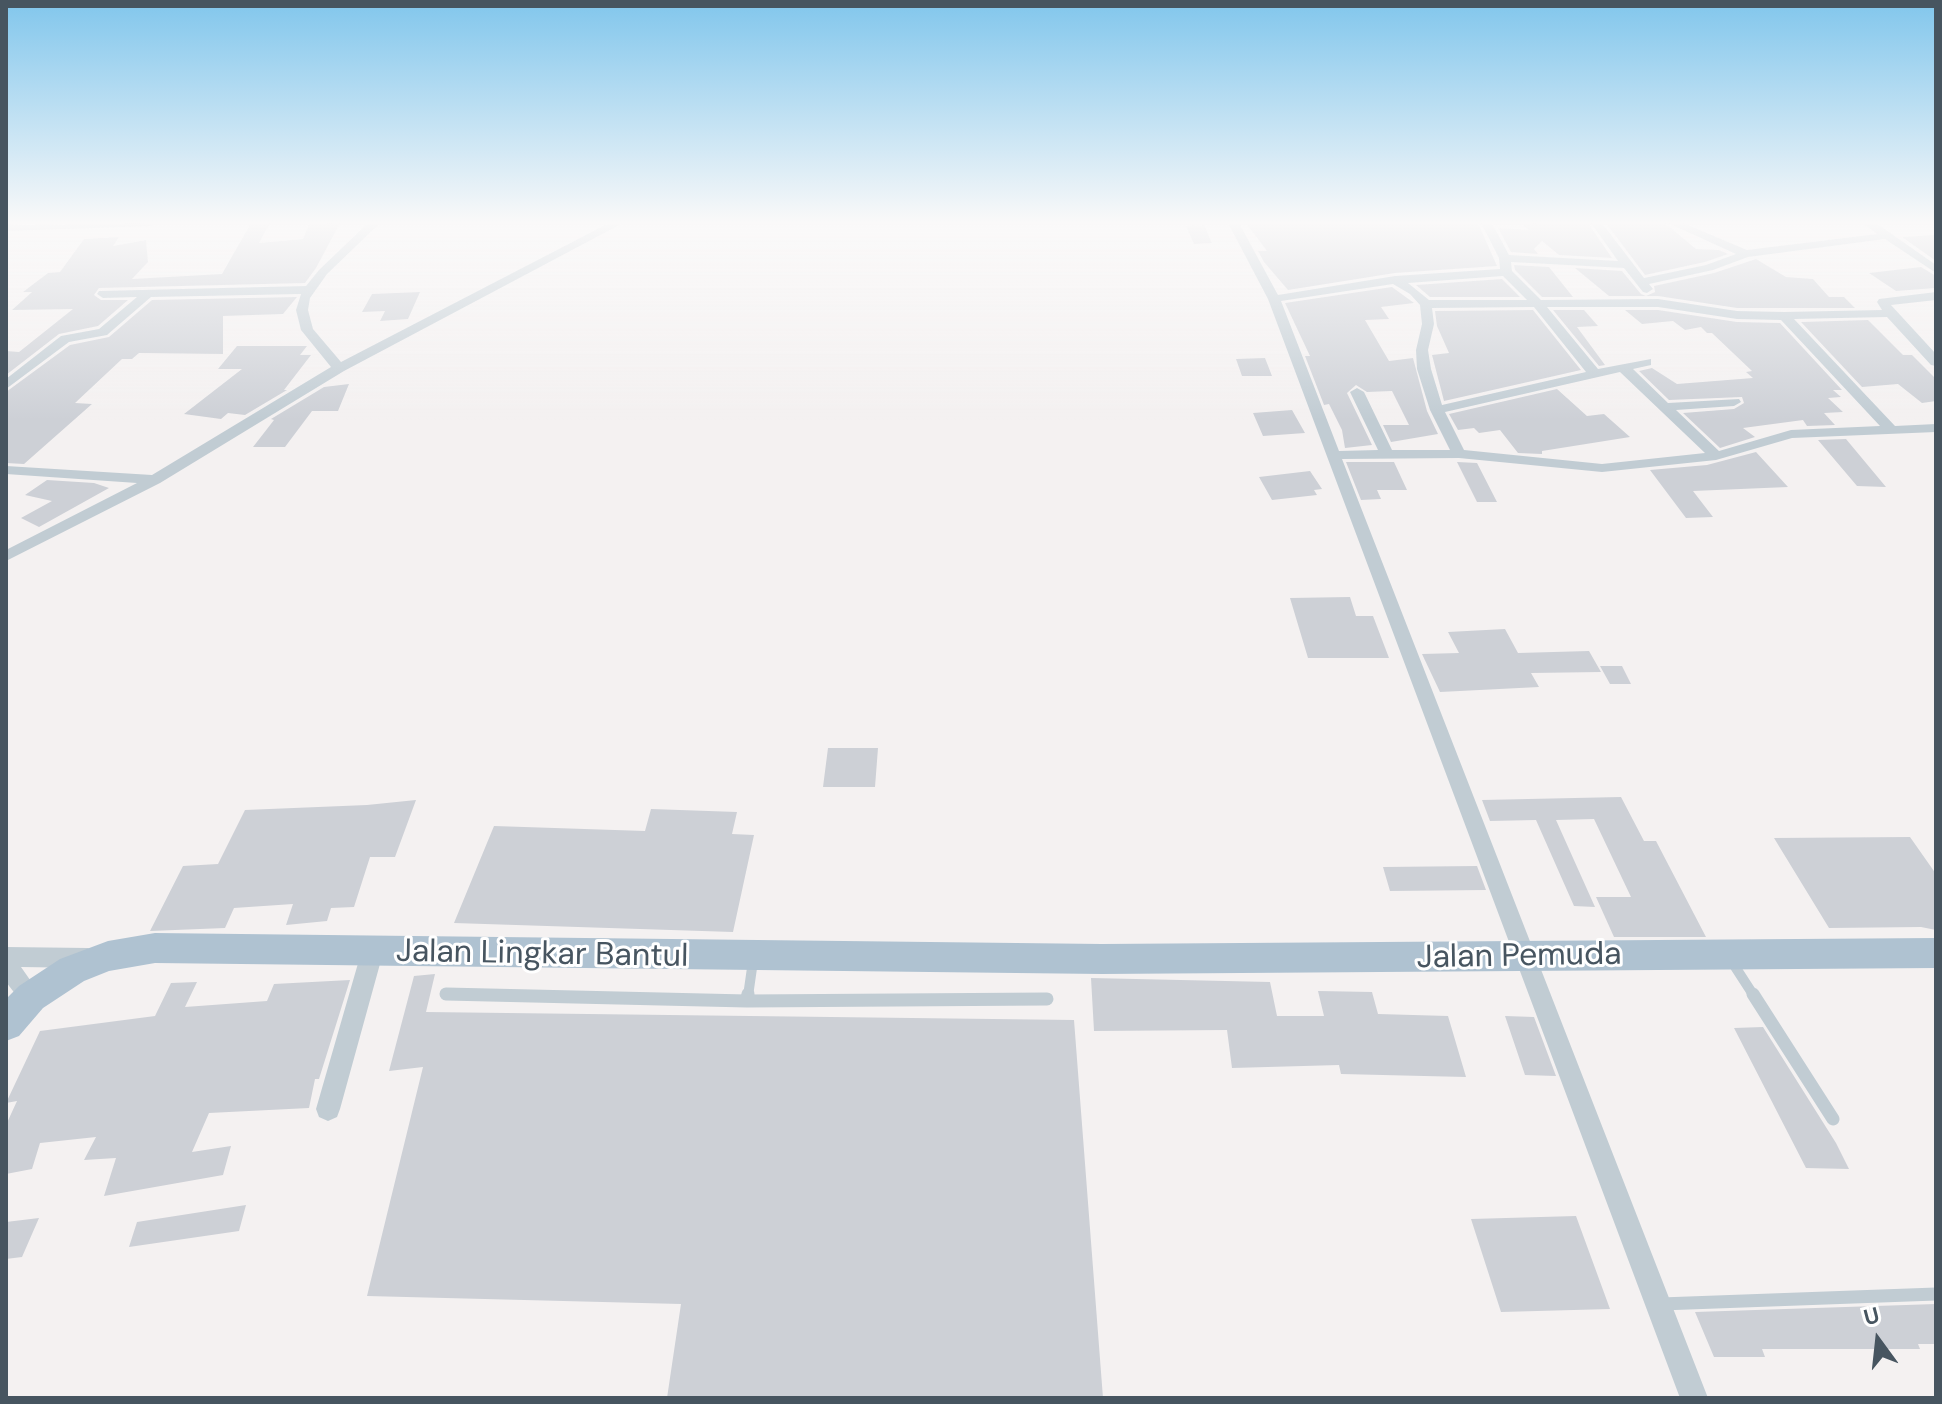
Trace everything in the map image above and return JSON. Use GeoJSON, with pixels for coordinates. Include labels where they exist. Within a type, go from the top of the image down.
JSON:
{"type":"FeatureCollection","features":[{"type":"Feature","properties":{"kind":"main road","name":"Jalan Lingkar Bantul"},"geometry":{"type":"LineString","coordinates":[[6,1024],[31,997],[63,975],[99,958],[137,950],[177,947],[372,953],[1102,959]]}},
{"type":"Feature","properties":{"kind":"main road","name":"Jalan Pemuda"},"geometry":{"type":"LineString","coordinates":[[1102,959],[1936,953]]}},
{"type":"Feature","properties":{"kind":"street"},"geometry":{"type":"LineString","coordinates":[[6,556],[155,480],[339,368],[492,289]]}},
{"type":"Feature","properties":{"kind":"street"},"geometry":{"type":"LineString","coordinates":[[1268,289],[1694,1398]]}},
{"type":"Feature","properties":{"kind":"street"},"geometry":{"type":"LineString","coordinates":[[1274,299],[1341,289]]}},
{"type":"Feature","properties":{"kind":"street"},"geometry":{"type":"LineString","coordinates":[[1410,289],[1426,304],[1428,324],[1422,350],[1424,369],[1437,410],[1459,454]]}},
{"type":"Feature","properties":{"kind":"street"},"geometry":{"type":"LineString","coordinates":[[1525,289],[1596,375]]}},
{"type":"Feature","properties":{"kind":"street"},"geometry":{"type":"LineString","coordinates":[[1646,289],[1658,303]]}},
{"type":"Feature","properties":{"kind":"street"},"geometry":{"type":"LineString","coordinates":[[103,294],[308,290],[302,310],[305,324],[339,368]]}},
{"type":"Feature","properties":{"kind":"street"},"geometry":{"type":"LineString","coordinates":[[6,385],[65,339],[103,332],[146,295]]}},
{"type":"Feature","properties":{"kind":"street"},"geometry":{"type":"LineString","coordinates":[[1936,296],[1883,302],[1936,362]]}},
{"type":"Feature","properties":{"kind":"street"},"geometry":{"type":"LineString","coordinates":[[1426,304],[1658,303],[1737,315],[1890,313]]}},
{"type":"Feature","properties":{"kind":"street"},"geometry":{"type":"LineString","coordinates":[[1784,316],[1891,430]]}},
{"type":"Feature","properties":{"kind":"street"},"geometry":{"type":"LineString","coordinates":[[1437,410],[1646,362]]}},
{"type":"Feature","properties":{"kind":"street"},"geometry":{"type":"LineString","coordinates":[[1623,367],[1716,456]]}},
{"type":"Feature","properties":{"kind":"street"},"geometry":{"type":"LineString","coordinates":[[1357,392],[1388,456]]}},
{"type":"Feature","properties":{"kind":"street"},"geometry":{"type":"LineString","coordinates":[[1666,407],[1734,402]]}},
{"type":"Feature","properties":{"kind":"street"},"geometry":{"type":"LineString","coordinates":[[1333,455],[1459,454],[1602,468],[1716,456],[1791,434],[1936,428]]}},
{"type":"Feature","properties":{"kind":"street"},"geometry":{"type":"LineString","coordinates":[[6,470],[155,480]]}},
{"type":"Feature","properties":{"kind":"street"},"geometry":{"type":"LineString","coordinates":[[328,1109],[372,953]]}},
{"type":"Feature","properties":{"kind":"street"},"geometry":{"type":"LineString","coordinates":[[6,957],[99,958]]}},
{"type":"Feature","properties":{"kind":"street"},"geometry":{"type":"LineString","coordinates":[[6,965],[31,997]]}},
{"type":"Feature","properties":{"kind":"lane"},"geometry":{"type":"LineString","coordinates":[[1728,956],[1833,1119]]}},
{"type":"Feature","properties":{"kind":"lane"},"geometry":{"type":"LineString","coordinates":[[747,1001],[753,957]]}},
{"type":"Feature","properties":{"kind":"lane"},"geometry":{"type":"LineString","coordinates":[[445,994],[747,1001],[1047,999]]}},
{"type":"Feature","properties":{"kind":"lane"},"geometry":{"type":"LineString","coordinates":[[1658,1304],[1936,1294]]}},
{"type":"Feature","properties":{"kind":"building"},"geometry":{"type":"Polygon","coordinates":[[[28,289],[99,289],[94,295],[101,300],[128,300],[98,326],[59,334],[6,375],[6,351],[19,352],[73,309],[12,310],[32,292],[23,292],[28,289]]]}},
{"type":"Feature","properties":{"kind":"building"},"geometry":{"type":"Polygon","coordinates":[[[1394,289],[1414,303],[1381,307],[1389,319],[1365,320],[1389,361],[1413,358],[1427,411],[1438,434],[1391,442],[1383,425],[1409,425],[1392,391],[1367,392],[1356,385],[1347,393],[1372,445],[1345,448],[1342,430],[1329,404],[1324,405],[1305,356],[1310,356],[1285,303],[1394,289]]]}},
{"type":"Feature","properties":{"kind":"building"},"geometry":{"type":"Polygon","coordinates":[[[1420,289],[1512,289],[1520,297],[1430,297],[1420,289]]]}},
{"type":"Feature","properties":{"kind":"building"},"geometry":{"type":"Polygon","coordinates":[[[1534,289],[1566,289],[1573,297],[1542,297],[1534,289]]]}},
{"type":"Feature","properties":{"kind":"building"},"geometry":{"type":"Polygon","coordinates":[[[1600,289],[1636,289],[1646,296],[1609,296],[1600,289]]]}},
{"type":"Feature","properties":{"kind":"building"},"geometry":{"type":"Polygon","coordinates":[[[1654,289],[1821,289],[1829,297],[1844,297],[1855,308],[1737,308],[1646,296],[1655,292],[1654,289]]]}},
{"type":"Feature","properties":{"kind":"building"},"geometry":{"type":"Polygon","coordinates":[[[1892,289],[1929,289],[1896,291],[1892,289]]]}},
{"type":"Feature","properties":{"kind":"building"},"geometry":{"type":"Polygon","coordinates":[[[420,292],[408,319],[380,321],[385,311],[362,312],[372,294],[420,292]]]}},
{"type":"Feature","properties":{"kind":"building"},"geometry":{"type":"Polygon","coordinates":[[[297,297],[283,314],[223,316],[223,354],[139,353],[132,359],[122,359],[75,403],[92,404],[24,464],[6,463],[6,392],[70,345],[109,337],[152,300],[297,297]]]}},
{"type":"Feature","properties":{"kind":"building"},"geometry":{"type":"Polygon","coordinates":[[[1533,310],[1581,370],[1444,401],[1432,355],[1449,353],[1437,326],[1435,311],[1533,310]]]}},
{"type":"Feature","properties":{"kind":"building"},"geometry":{"type":"Polygon","coordinates":[[[1553,310],[1584,310],[1598,326],[1577,327],[1605,365],[1599,366],[1553,310]]]}},
{"type":"Feature","properties":{"kind":"building"},"geometry":{"type":"Polygon","coordinates":[[[1625,310],[1658,310],[1737,322],[1780,323],[1842,390],[1833,390],[1841,397],[1828,398],[1843,412],[1824,413],[1835,425],[1807,426],[1803,420],[1743,428],[1755,437],[1720,448],[1683,413],[1734,409],[1744,403],[1742,397],[1669,400],[1639,371],[1652,368],[1677,384],[1753,378],[1746,372],[1752,371],[1712,333],[1701,327],[1685,330],[1673,321],[1642,324],[1625,310]]]}},
{"type":"Feature","properties":{"kind":"building"},"geometry":{"type":"Polygon","coordinates":[[[1868,320],[1903,355],[1912,355],[1936,379],[1936,401],[1922,403],[1898,384],[1862,387],[1801,322],[1868,320]]]}},
{"type":"Feature","properties":{"kind":"building"},"geometry":{"type":"Polygon","coordinates":[[[237,346],[307,346],[300,355],[311,355],[284,390],[287,390],[245,415],[228,413],[221,419],[184,414],[242,369],[218,369],[237,346]]]}},
{"type":"Feature","properties":{"kind":"building"},"geometry":{"type":"Polygon","coordinates":[[[1265,358],[1272,376],[1242,376],[1236,359],[1265,358]]]}},
{"type":"Feature","properties":{"kind":"building"},"geometry":{"type":"Polygon","coordinates":[[[349,384],[338,411],[312,411],[285,447],[253,447],[274,420],[271,419],[324,387],[349,384]]]}},
{"type":"Feature","properties":{"kind":"building"},"geometry":{"type":"Polygon","coordinates":[[[1557,389],[1587,416],[1604,414],[1630,437],[1542,451],[1542,454],[1518,453],[1500,430],[1479,433],[1474,428],[1458,430],[1449,414],[1557,389]]]}},
{"type":"Feature","properties":{"kind":"building"},"geometry":{"type":"Polygon","coordinates":[[[1292,410],[1305,433],[1263,436],[1253,413],[1292,410]]]}},
{"type":"Feature","properties":{"kind":"building"},"geometry":{"type":"Polygon","coordinates":[[[1846,439],[1886,487],[1857,486],[1818,440],[1846,439]]]}},
{"type":"Feature","properties":{"kind":"building"},"geometry":{"type":"Polygon","coordinates":[[[1756,452],[1788,487],[1693,491],[1713,517],[1686,518],[1650,470],[1707,465],[1756,452]]]}},
{"type":"Feature","properties":{"kind":"building"},"geometry":{"type":"Polygon","coordinates":[[[1346,462],[1394,462],[1407,490],[1377,490],[1381,499],[1361,500],[1346,462]]]}},
{"type":"Feature","properties":{"kind":"building"},"geometry":{"type":"Polygon","coordinates":[[[1457,462],[1477,463],[1497,502],[1477,502],[1457,462]]]}},
{"type":"Feature","properties":{"kind":"building"},"geometry":{"type":"Polygon","coordinates":[[[1310,471],[1322,489],[1314,490],[1317,495],[1272,500],[1259,477],[1310,471]]]}},
{"type":"Feature","properties":{"kind":"building"},"geometry":{"type":"Polygon","coordinates":[[[47,480],[94,483],[109,488],[39,527],[21,518],[52,501],[25,495],[47,480]]]}},
{"type":"Feature","properties":{"kind":"building"},"geometry":{"type":"Polygon","coordinates":[[[1350,597],[1356,616],[1373,616],[1389,658],[1308,658],[1290,598],[1350,597]]]}},
{"type":"Feature","properties":{"kind":"building"},"geometry":{"type":"Polygon","coordinates":[[[1505,629],[1518,653],[1589,651],[1601,672],[1531,673],[1539,687],[1440,692],[1422,654],[1459,653],[1448,632],[1505,629]]]}},
{"type":"Feature","properties":{"kind":"building"},"geometry":{"type":"Polygon","coordinates":[[[1600,666],[1622,666],[1631,684],[1610,684],[1600,666]]]}},
{"type":"Feature","properties":{"kind":"building"},"geometry":{"type":"Polygon","coordinates":[[[828,748],[878,748],[875,787],[823,787],[828,748]]]}},
{"type":"Feature","properties":{"kind":"building"},"geometry":{"type":"Polygon","coordinates":[[[1621,797],[1644,841],[1656,841],[1706,937],[1614,937],[1596,897],[1631,897],[1594,819],[1556,820],[1595,907],[1574,906],[1536,820],[1490,821],[1482,800],[1621,797]]]}},
{"type":"Feature","properties":{"kind":"building"},"geometry":{"type":"Polygon","coordinates":[[[416,800],[395,857],[370,857],[354,907],[331,908],[327,921],[286,925],[293,904],[234,908],[225,928],[150,931],[183,866],[218,864],[245,810],[416,800]]]}},
{"type":"Feature","properties":{"kind":"building"},"geometry":{"type":"Polygon","coordinates":[[[651,809],[737,812],[732,834],[754,835],[733,932],[454,923],[494,826],[645,831],[651,809]]]}},
{"type":"Feature","properties":{"kind":"building"},"geometry":{"type":"Polygon","coordinates":[[[1910,837],[1936,874],[1936,930],[1921,927],[1829,928],[1774,838],[1910,837]]]}},
{"type":"Feature","properties":{"kind":"building"},"geometry":{"type":"Polygon","coordinates":[[[1477,866],[1486,890],[1390,891],[1383,867],[1477,866]]]}},
{"type":"Feature","properties":{"kind":"building"},"geometry":{"type":"Polygon","coordinates":[[[435,974],[426,1012],[1074,1020],[1103,1398],[667,1398],[681,1304],[367,1296],[423,1067],[389,1071],[414,976],[435,974]]]}},
{"type":"Feature","properties":{"kind":"building"},"geometry":{"type":"Polygon","coordinates":[[[1091,978],[1270,982],[1277,1016],[1324,1016],[1318,991],[1372,992],[1378,1014],[1448,1016],[1466,1077],[1341,1074],[1339,1065],[1232,1068],[1227,1030],[1094,1031],[1091,978]]]}},
{"type":"Feature","properties":{"kind":"building"},"geometry":{"type":"Polygon","coordinates":[[[350,980],[319,1079],[315,1079],[309,1108],[209,1113],[192,1152],[231,1146],[223,1175],[104,1196],[116,1158],[84,1160],[96,1137],[40,1143],[32,1169],[6,1174],[6,1125],[17,1101],[6,1103],[40,1031],[155,1016],[171,983],[197,982],[185,1007],[267,1001],[274,984],[350,980]]]}},
{"type":"Feature","properties":{"kind":"building"},"geometry":{"type":"Polygon","coordinates":[[[1505,1016],[1534,1017],[1556,1076],[1525,1075],[1505,1016]]]}},
{"type":"Feature","properties":{"kind":"building"},"geometry":{"type":"Polygon","coordinates":[[[1763,1027],[1849,1169],[1806,1168],[1734,1028],[1763,1027]]]}},
{"type":"Feature","properties":{"kind":"building"},"geometry":{"type":"Polygon","coordinates":[[[246,1205],[239,1231],[129,1247],[137,1222],[246,1205]]]}},
{"type":"Feature","properties":{"kind":"building"},"geometry":{"type":"Polygon","coordinates":[[[1576,1216],[1610,1309],[1501,1312],[1471,1219],[1576,1216]]]}},
{"type":"Feature","properties":{"kind":"building"},"geometry":{"type":"Polygon","coordinates":[[[39,1218],[22,1257],[6,1259],[6,1222],[39,1218]]]}},
{"type":"Feature","properties":{"kind":"building"},"geometry":{"type":"Polygon","coordinates":[[[1936,1304],[1936,1344],[1918,1344],[1920,1349],[1762,1349],[1765,1357],[1714,1357],[1695,1312],[1936,1304]]]}}]}
